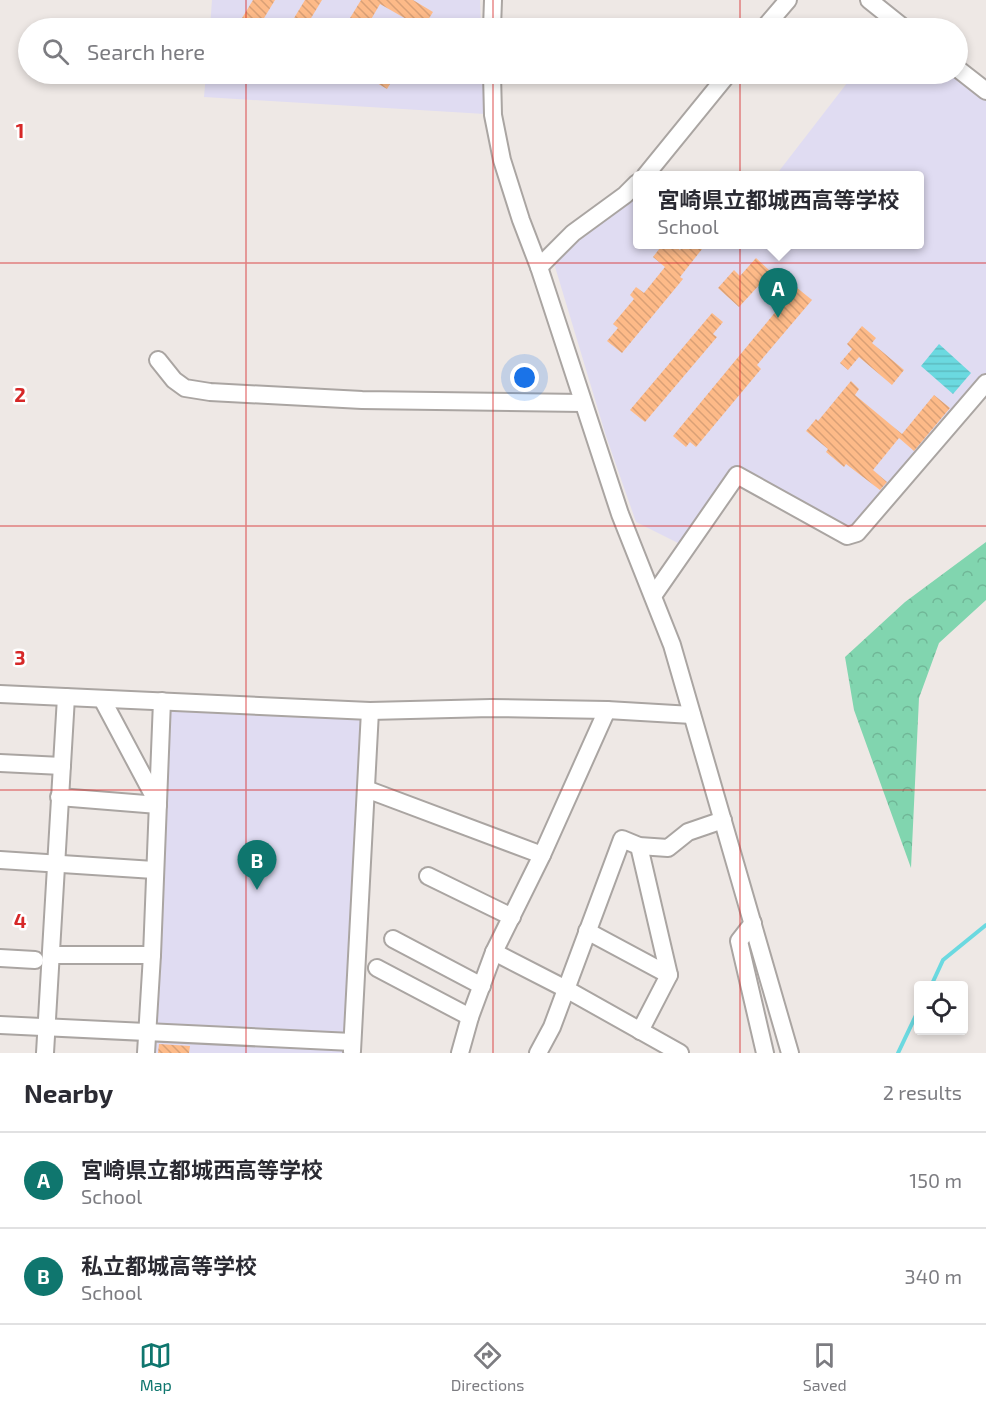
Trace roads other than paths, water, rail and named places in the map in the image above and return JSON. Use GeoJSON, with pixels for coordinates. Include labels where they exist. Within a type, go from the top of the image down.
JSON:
{"type":"FeatureCollection","features":[{"type":"Feature","properties":{"kind":"street"},"geometry":{"type":"LineString","coordinates":[[492,18],[493,0]]}},
{"type":"Feature","properties":{"kind":"street"},"geometry":{"type":"LineString","coordinates":[[773,18],[788,0]]}},
{"type":"Feature","properties":{"kind":"street"},"geometry":{"type":"LineString","coordinates":[[869,0],[892,18]]}},
{"type":"Feature","properties":{"kind":"street"},"geometry":{"type":"LineString","coordinates":[[968,77],[986,91]]}},
{"type":"Feature","properties":{"kind":"street"},"geometry":{"type":"LineString","coordinates":[[492,84],[493,115],[502,160],[620,514],[672,645],[789,1053]]}},
{"type":"Feature","properties":{"kind":"street"},"geometry":{"type":"LineString","coordinates":[[649,171],[720,84]]}},
{"type":"Feature","properties":{"kind":"street"},"geometry":{"type":"LineString","coordinates":[[539,267],[573,233],[633,187]]}},
{"type":"Feature","properties":{"kind":"street"},"geometry":{"type":"LineString","coordinates":[[158,360],[174,380],[185,388],[210,392],[362,400],[584,403]]}},
{"type":"Feature","properties":{"kind":"street"},"geometry":{"type":"LineString","coordinates":[[653,596],[737,475],[847,536],[857,533],[986,383]]}},
{"type":"Feature","properties":{"kind":"street"},"geometry":{"type":"LineString","coordinates":[[0,694],[370,711],[491,708],[606,710],[692,715]]}},
{"type":"Feature","properties":{"kind":"street"},"geometry":{"type":"LineString","coordinates":[[45,1053],[66,697]]}},
{"type":"Feature","properties":{"kind":"street"},"geometry":{"type":"LineString","coordinates":[[102,699],[158,805]]}},
{"type":"Feature","properties":{"kind":"street"},"geometry":{"type":"LineString","coordinates":[[146,1053],[162,701]]}},
{"type":"Feature","properties":{"kind":"street"},"geometry":{"type":"LineString","coordinates":[[461,1053],[470,1017],[494,952],[542,855],[606,710]]}},
{"type":"Feature","properties":{"kind":"street"},"geometry":{"type":"LineString","coordinates":[[0,1025],[352,1047],[370,711]]}},
{"type":"Feature","properties":{"kind":"street"},"geometry":{"type":"LineString","coordinates":[[0,763],[62,766]]}},
{"type":"Feature","properties":{"kind":"street"},"geometry":{"type":"LineString","coordinates":[[366,789],[542,855]]}},
{"type":"Feature","properties":{"kind":"street"},"geometry":{"type":"LineString","coordinates":[[59,796],[158,805]]}},
{"type":"Feature","properties":{"kind":"street"},"geometry":{"type":"LineString","coordinates":[[541,1052],[622,839],[639,846],[668,848],[688,832],[723,820]]}},
{"type":"Feature","properties":{"kind":"street"},"geometry":{"type":"LineString","coordinates":[[639,846],[669,975],[640,1031]]}},
{"type":"Feature","properties":{"kind":"street"},"geometry":{"type":"LineString","coordinates":[[0,860],[154,870]]}},
{"type":"Feature","properties":{"kind":"street"},"geometry":{"type":"LineString","coordinates":[[428,876],[512,917]]}},
{"type":"Feature","properties":{"kind":"street"},"geometry":{"type":"LineString","coordinates":[[753,923],[739,941],[765,1053]]}},
{"type":"Feature","properties":{"kind":"street"},"geometry":{"type":"LineString","coordinates":[[587,931],[669,975]]}},
{"type":"Feature","properties":{"kind":"street"},"geometry":{"type":"LineString","coordinates":[[393,939],[482,986]]}},
{"type":"Feature","properties":{"kind":"street"},"geometry":{"type":"LineString","coordinates":[[494,952],[566,989],[680,1053]]}},
{"type":"Feature","properties":{"kind":"street"},"geometry":{"type":"LineString","coordinates":[[52,955],[152,955]]}},
{"type":"Feature","properties":{"kind":"street"},"geometry":{"type":"LineString","coordinates":[[0,958],[35,960]]}},
{"type":"Feature","properties":{"kind":"street"},"geometry":{"type":"LineString","coordinates":[[377,968],[470,1017]]}},
{"type":"Feature","properties":{"kind":"water"},"geometry":{"type":"Polygon","coordinates":[[[939,344],[971,373],[953,394],[921,366],[939,344]]]}},
{"type":"Feature","properties":{"kind":"waterway"},"geometry":{"type":"LineString","coordinates":[[933,981],[943,960],[986,925]]}},
{"type":"Feature","properties":{"kind":"waterway"},"geometry":{"type":"LineString","coordinates":[[898,1053],[914,1019]]}},
{"type":"Feature","properties":{"kind":"place","name":"宮崎県立都城西高等学校"},"geometry":{"type":"Point","coordinates":[778,318]}},
{"type":"Feature","properties":{"kind":"place","name":"私立都城高等学校"},"geometry":{"type":"Point","coordinates":[257,890]}}]}
